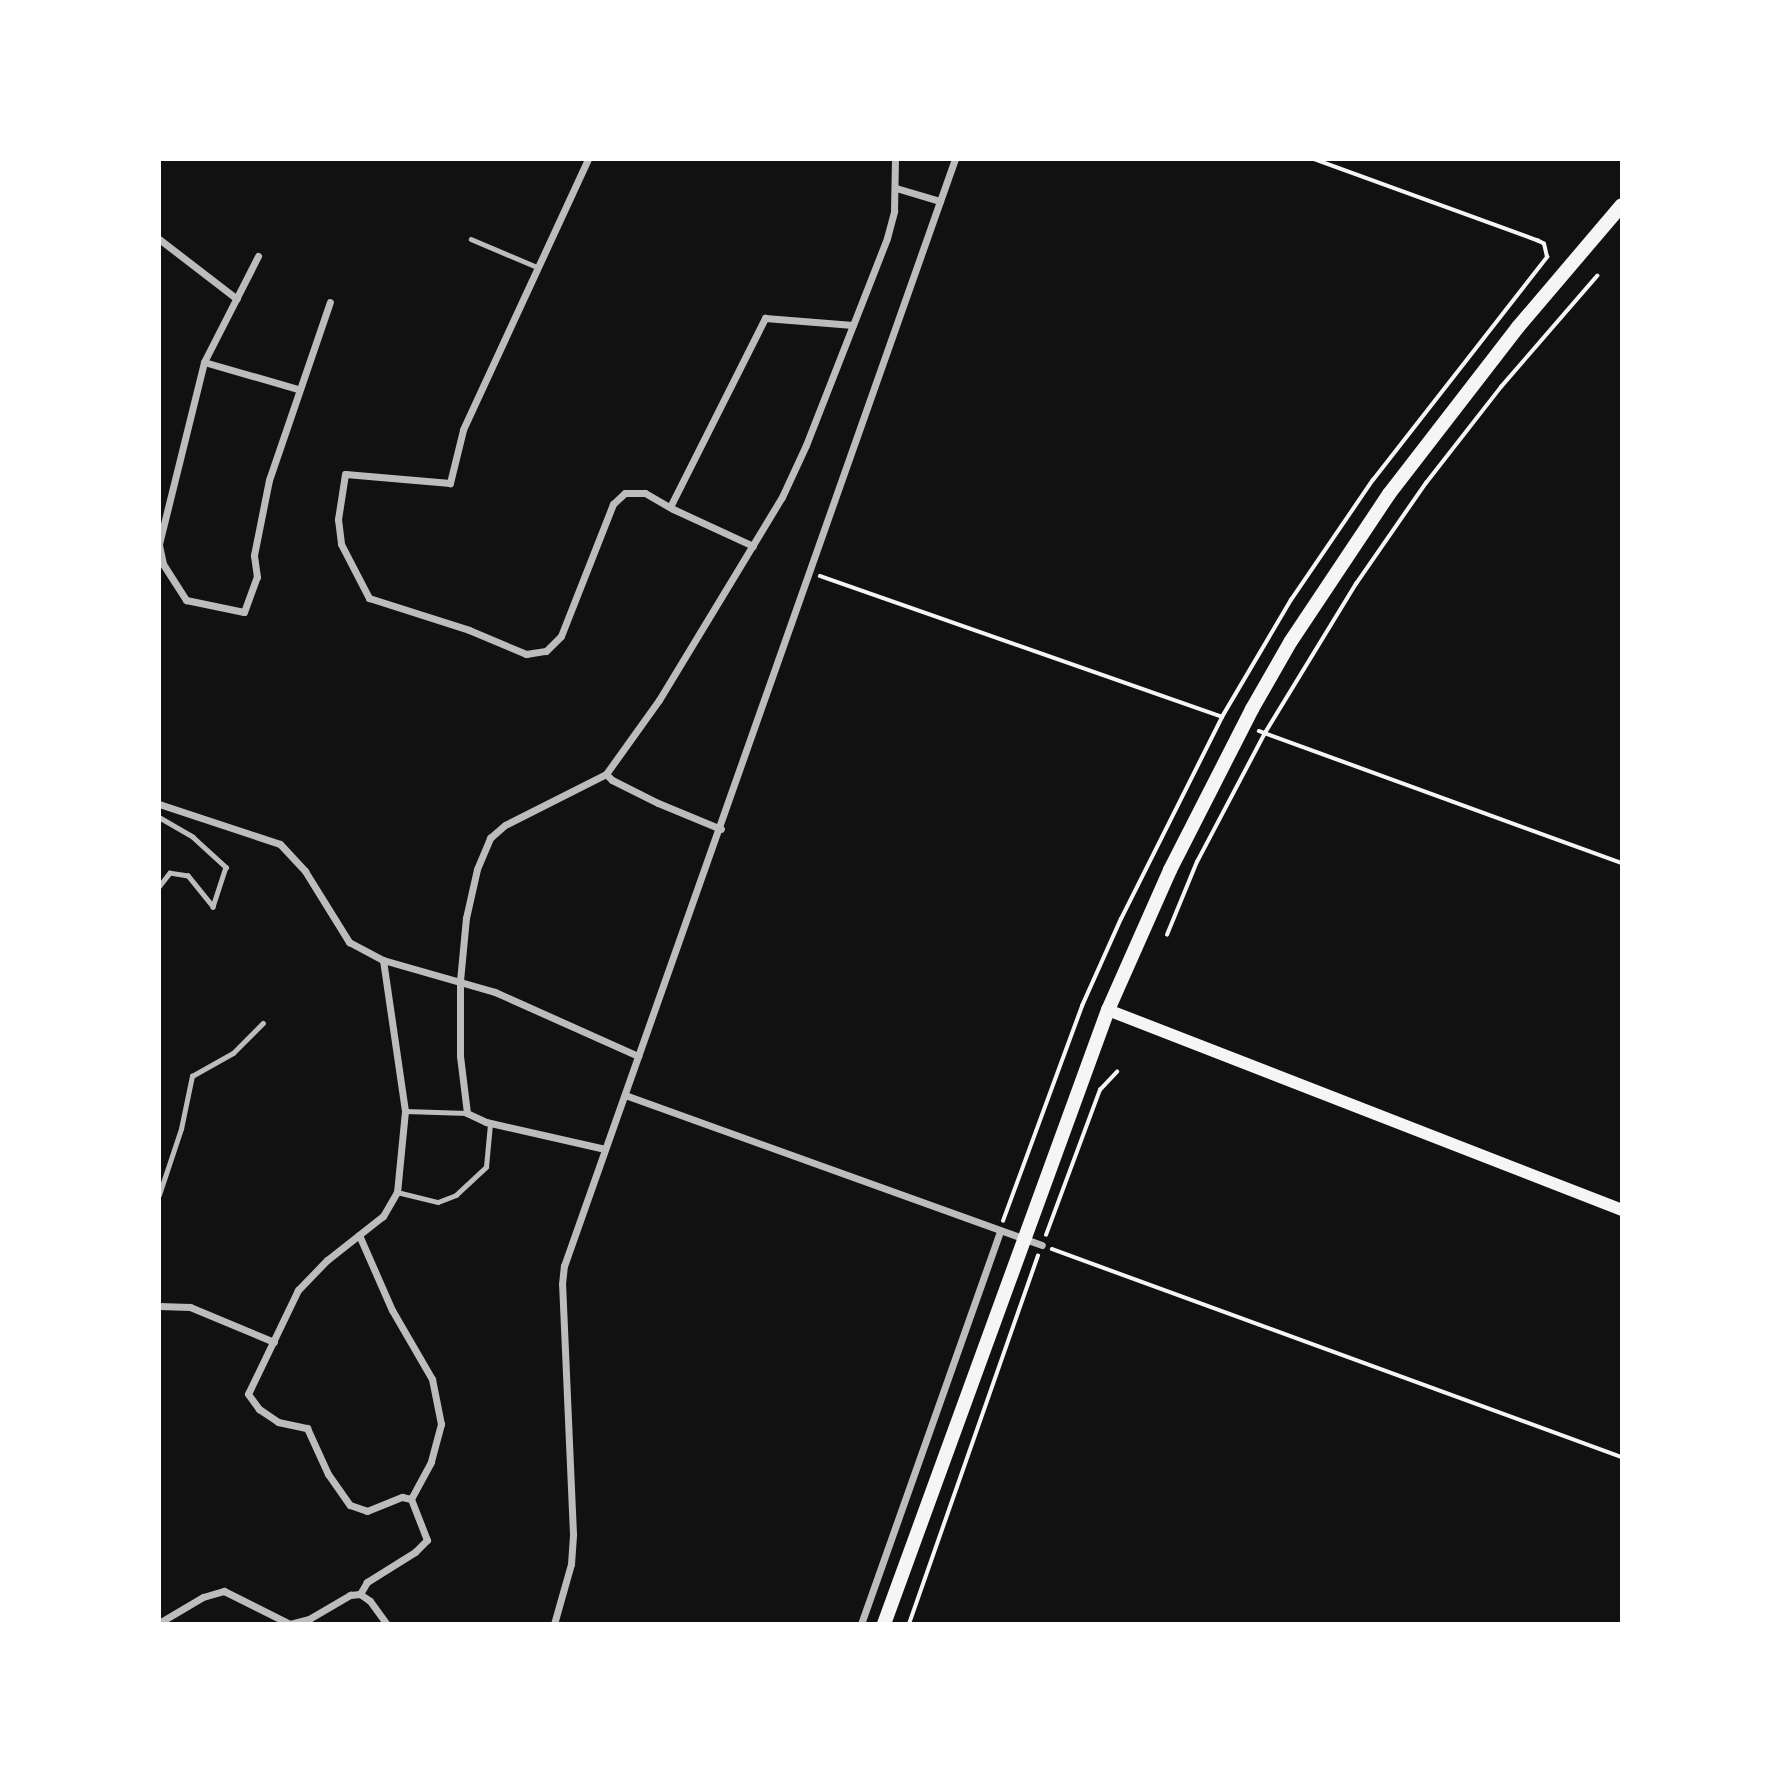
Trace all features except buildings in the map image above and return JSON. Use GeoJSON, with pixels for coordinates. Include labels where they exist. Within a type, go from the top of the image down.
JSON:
{"type":"FeatureCollection","features":[{"type":"Feature","properties":{"kind":"highway"},"geometry":{"type":"LineString","coordinates":[[884,1624],[1108,1010],[1170,870],[1242,726],[1291,641],[1389,494],[1518,327],[1622,205]]}},
{"type":"Feature","properties":{"kind":"main road"},"geometry":{"type":"LineString","coordinates":[[1108,1010],[1622,1210]]}},
{"type":"Feature","properties":{"kind":"street"},"geometry":{"type":"LineString","coordinates":[[588,159],[463,430],[450,483],[345,474],[338,519],[341,544],[369,598],[469,630],[526,654],[546,651],[561,636],[612,504],[625,493],[645,493],[753,545]]}},
{"type":"Feature","properties":{"kind":"street"},"geometry":{"type":"LineString","coordinates":[[605,1149],[490,1123],[467,1113],[460,1056],[460,981],[466,918],[478,869],[490,838],[505,825],[606,774],[659,699],[782,497],[806,445],[887,238],[896,188],[895,159]]}},
{"type":"Feature","properties":{"kind":"street"},"geometry":{"type":"LineString","coordinates":[[554,1624],[571,1564],[573,1534],[562,1279],[572,1241],[811,573],[955,159]]}},
{"type":"Feature","properties":{"kind":"street"},"geometry":{"type":"LineString","coordinates":[[896,188],[940,201]]}},
{"type":"Feature","properties":{"kind":"street"},"geometry":{"type":"LineString","coordinates":[[159,239],[237,299]]}},
{"type":"Feature","properties":{"kind":"street"},"geometry":{"type":"LineString","coordinates":[[258,256],[204,362],[159,544],[163,564],[186,600],[244,612],[257,577],[254,555],[269,480],[330,302]]}},
{"type":"Feature","properties":{"kind":"street"},"geometry":{"type":"LineString","coordinates":[[670,507],[765,317],[853,325]]}},
{"type":"Feature","properties":{"kind":"street"},"geometry":{"type":"LineString","coordinates":[[204,362],[298,389]]}},
{"type":"Feature","properties":{"kind":"street"},"geometry":{"type":"LineString","coordinates":[[606,774],[612,780],[659,803],[720,829]]}},
{"type":"Feature","properties":{"kind":"street"},"geometry":{"type":"LineString","coordinates":[[159,804],[280,844],[305,872],[349,942],[383,960],[495,992],[639,1056]]}},
{"type":"Feature","properties":{"kind":"street"},"geometry":{"type":"LineString","coordinates":[[383,960],[405,1111],[397,1192],[390,1209],[327,1260],[299,1290],[248,1394],[259,1409],[278,1422],[307,1428],[328,1474],[350,1505],[367,1511],[395,1499],[411,1499]]}},
{"type":"Feature","properties":{"kind":"street"},"geometry":{"type":"LineString","coordinates":[[625,1095],[1042,1245]]}},
{"type":"Feature","properties":{"kind":"street"},"geometry":{"type":"LineString","coordinates":[[861,1624],[1000,1231]]}},
{"type":"Feature","properties":{"kind":"street"},"geometry":{"type":"LineString","coordinates":[[359,1235],[392,1310],[424,1363],[436,1390],[441,1424],[431,1462],[411,1499],[427,1540],[415,1552],[367,1582],[360,1594]]}},
{"type":"Feature","properties":{"kind":"street"},"geometry":{"type":"LineString","coordinates":[[159,1306],[190,1307],[274,1342]]}},
{"type":"Feature","properties":{"kind":"street"},"geometry":{"type":"LineString","coordinates":[[159,1623],[218,1591],[242,1597],[290,1624],[309,1619],[350,1595],[360,1594],[370,1601],[387,1624]]}},
{"type":"Feature","properties":{"kind":"lane"},"geometry":{"type":"LineString","coordinates":[[471,239],[537,267]]}},
{"type":"Feature","properties":{"kind":"lane"},"geometry":{"type":"LineString","coordinates":[[159,817],[192,837],[226,867],[213,907],[188,876],[170,873],[159,887]]}},
{"type":"Feature","properties":{"kind":"lane"},"geometry":{"type":"LineString","coordinates":[[159,1195],[181,1129],[192,1076],[233,1053],[263,1023]]}},
{"type":"Feature","properties":{"kind":"lane"},"geometry":{"type":"LineString","coordinates":[[405,1111],[467,1113]]}},
{"type":"Feature","properties":{"kind":"lane"},"geometry":{"type":"LineString","coordinates":[[397,1192],[438,1202],[456,1195],[486,1167],[490,1123]]}},
{"type":"Feature","properties":{"kind":"path"},"geometry":{"type":"LineString","coordinates":[[1000,1231],[1082,1006],[1121,919],[1222,717],[1291,600],[1373,480],[1547,257],[1544,244],[1538,241],[1313,159]]}},
{"type":"Feature","properties":{"kind":"path"},"geometry":{"type":"LineString","coordinates":[[1167,935],[1197,862],[1265,733],[1356,584],[1426,482],[1501,387],[1597,276]]}},
{"type":"Feature","properties":{"kind":"path"},"geometry":{"type":"LineString","coordinates":[[811,573],[1222,717],[1622,863]]}},
{"type":"Feature","properties":{"kind":"path"},"geometry":{"type":"LineString","coordinates":[[909,1624],[1042,1245],[1100,1090],[1117,1072]]}},
{"type":"Feature","properties":{"kind":"path"},"geometry":{"type":"LineString","coordinates":[[1042,1245],[1622,1457]]}}]}
